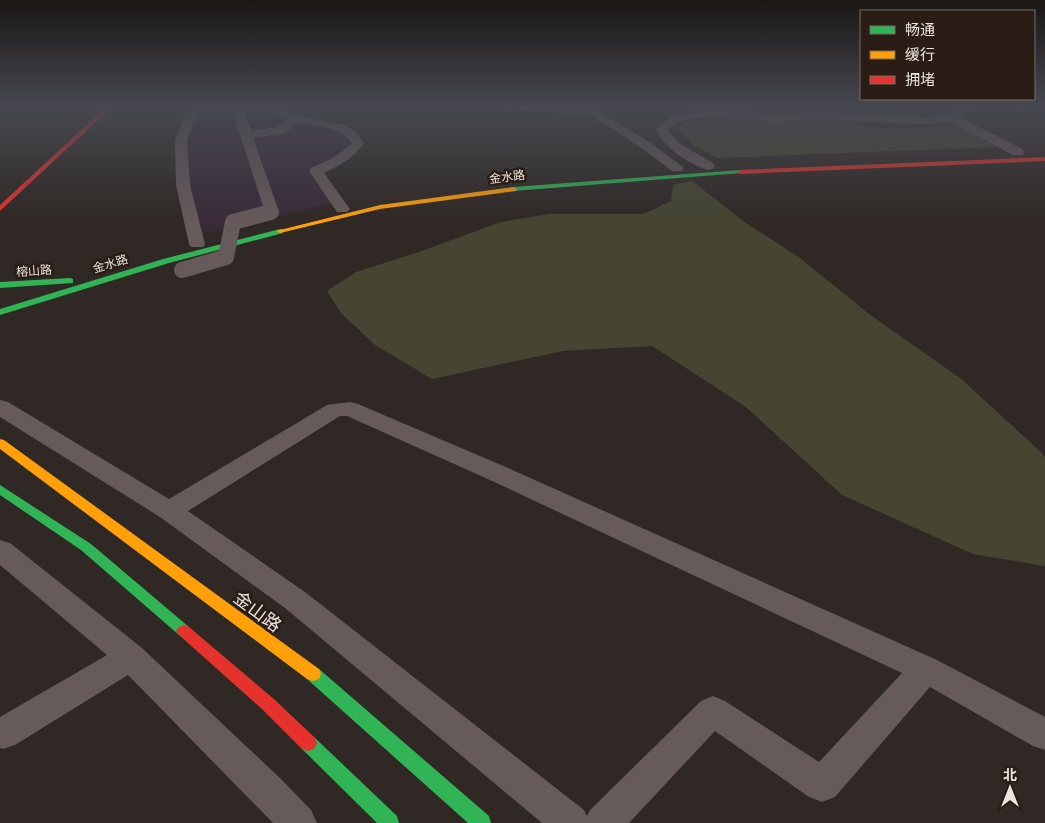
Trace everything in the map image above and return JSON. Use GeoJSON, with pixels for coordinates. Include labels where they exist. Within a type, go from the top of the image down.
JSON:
{"type":"FeatureCollection","features":[{"type":"Feature","properties":{"kind":"main road"},"geometry":{"type":"LineString","coordinates":[[7,186],[52,145]]}},
{"type":"Feature","properties":{"kind":"main road"},"geometry":{"type":"LineString","coordinates":[[0,209],[69,145]]}},
{"type":"Feature","properties":{"kind":"main road","name":"金水路"},"geometry":{"type":"LineString","coordinates":[[70,281],[196,244],[342,208],[410,195],[470,187],[677,168],[1045,151]]}},
{"type":"Feature","properties":{"kind":"main road","name":"金水路"},"geometry":{"type":"LineString","coordinates":[[45,298],[157,263],[321,220],[379,208],[459,196],[536,186],[642,178],[1045,159]]}},
{"type":"Feature","properties":{"kind":"main road"},"geometry":{"type":"LineString","coordinates":[[0,292],[70,281]]}},
{"type":"Feature","properties":{"kind":"main road"},"geometry":{"type":"LineString","coordinates":[[0,301],[70,281]]}},
{"type":"Feature","properties":{"kind":"main road","name":"榕山路"},"geometry":{"type":"LineString","coordinates":[[0,285],[70,281]]}},
{"type":"Feature","properties":{"kind":"main road"},"geometry":{"type":"LineString","coordinates":[[0,312],[45,298]]}},
{"type":"Feature","properties":{"kind":"main road"},"geometry":{"type":"LineString","coordinates":[[7,322],[45,298]]}},
{"type":"Feature","properties":{"kind":"main road","name":"金山路"},"geometry":{"type":"LineString","coordinates":[[0,443],[311,673],[482,823]]}},
{"type":"Feature","properties":{"kind":"main road"},"geometry":{"type":"LineString","coordinates":[[0,489],[86,547],[269,705],[390,823]]}},
{"type":"Feature","properties":{"kind":"street"},"geometry":{"type":"LineString","coordinates":[[181,145],[183,185],[196,244]]}},
{"type":"Feature","properties":{"kind":"street"},"geometry":{"type":"LineString","coordinates":[[185,273],[226,257],[233,222],[271,212],[249,145]]}},
{"type":"Feature","properties":{"kind":"street"},"geometry":{"type":"LineString","coordinates":[[342,208],[316,171],[334,163],[349,153],[356,145]]}},
{"type":"Feature","properties":{"kind":"street"},"geometry":{"type":"LineString","coordinates":[[644,145],[677,168]]}},
{"type":"Feature","properties":{"kind":"street"},"geometry":{"type":"LineString","coordinates":[[675,145],[708,166]]}},
{"type":"Feature","properties":{"kind":"street"},"geometry":{"type":"LineString","coordinates":[[1005,145],[1018,152]]}},
{"type":"Feature","properties":{"kind":"street"},"geometry":{"type":"LineString","coordinates":[[0,407],[169,511],[295,600],[571,823]]}},
{"type":"Feature","properties":{"kind":"street"},"geometry":{"type":"LineString","coordinates":[[169,511],[335,410],[350,409],[499,474],[926,669],[1045,735]]}},
{"type":"Feature","properties":{"kind":"street"},"geometry":{"type":"LineString","coordinates":[[0,550],[131,657],[267,790],[298,823]]}},
{"type":"Feature","properties":{"kind":"street"},"geometry":{"type":"LineString","coordinates":[[0,732],[3,734],[131,657]]}},
{"type":"Feature","properties":{"kind":"street"},"geometry":{"type":"LineString","coordinates":[[603,823],[714,711],[822,785],[926,669]]}},
{"type":"Feature","properties":{"kind":"shaded area"},"geometry":{"type":"Polygon","coordinates":[[[182,145],[354,145],[317,171],[338,202],[195,236],[182,145]]]}},
{"type":"Feature","properties":{"kind":"green space"},"geometry":{"type":"Polygon","coordinates":[[[993,145],[996,147],[718,158],[694,146],[993,145]]]}},
{"type":"Feature","properties":{"kind":"green space"},"geometry":{"type":"Polygon","coordinates":[[[692,181],[746,223],[800,258],[869,314],[960,378],[1041,452],[1045,457],[1045,566],[973,554],[842,495],[746,407],[652,346],[563,351],[432,379],[375,345],[341,313],[327,291],[356,272],[416,253],[501,222],[549,214],[644,214],[671,201],[673,185],[692,181]]]}},
{"type":"Feature","properties":{"kind":"traffic: fast"},"geometry":{"type":"LineString","coordinates":[[513,189],[740,172]]}},
{"type":"Feature","properties":{"kind":"traffic: fast"},"geometry":{"type":"LineString","coordinates":[[0,312],[166,261],[280,231]]}},
{"type":"Feature","properties":{"kind":"traffic: fast"},"geometry":{"type":"LineString","coordinates":[[0,285],[70,281]]}},
{"type":"Feature","properties":{"kind":"traffic: fast"},"geometry":{"type":"LineString","coordinates":[[0,489],[86,547],[184,631]]}},
{"type":"Feature","properties":{"kind":"traffic: fast"},"geometry":{"type":"LineString","coordinates":[[313,674],[482,823]]}},
{"type":"Feature","properties":{"kind":"traffic: fast"},"geometry":{"type":"LineString","coordinates":[[308,743],[390,823]]}},
{"type":"Feature","properties":{"kind":"traffic: slow"},"geometry":{"type":"LineString","coordinates":[[280,231],[380,207],[513,189]]}},
{"type":"Feature","properties":{"kind":"traffic: slow"},"geometry":{"type":"LineString","coordinates":[[0,443],[313,674]]}},
{"type":"Feature","properties":{"kind":"traffic: jam"},"geometry":{"type":"LineString","coordinates":[[0,209],[68,145]]}},
{"type":"Feature","properties":{"kind":"traffic: jam"},"geometry":{"type":"LineString","coordinates":[[740,172],[1045,159]]}},
{"type":"Feature","properties":{"kind":"traffic: jam"},"geometry":{"type":"LineString","coordinates":[[184,631],[269,705],[308,743]]}}]}
